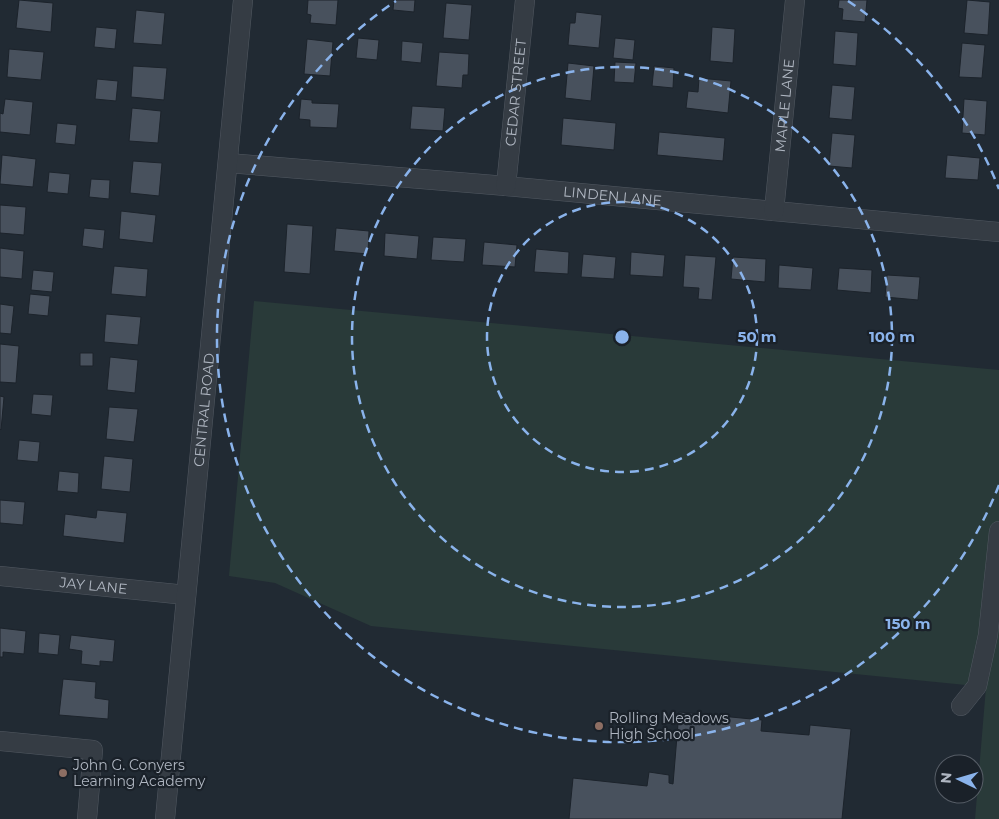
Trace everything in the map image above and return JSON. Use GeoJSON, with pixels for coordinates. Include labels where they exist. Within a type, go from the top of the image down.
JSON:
{"type":"FeatureCollection","features":[{"type":"Feature","properties":{"kind":"street","name":"CENTRAL ROAD"},"geometry":{"type":"LineString","coordinates":[[165,819],[243,0]]}},
{"type":"Feature","properties":{"kind":"street","name":"CEDAR STREET"},"geometry":{"type":"LineString","coordinates":[[506,186],[525,0]]}},
{"type":"Feature","properties":{"kind":"street","name":"MAPLE LANE"},"geometry":{"type":"LineString","coordinates":[[774,211],[795,0]]}},
{"type":"Feature","properties":{"kind":"street","name":"LINDEN LANE"},"geometry":{"type":"LineString","coordinates":[[228,163],[506,186],[999,232]]}},
{"type":"Feature","properties":{"kind":"street"},"geometry":{"type":"LineString","coordinates":[[961,706],[977,686],[979,678],[988,635],[999,531]]}},
{"type":"Feature","properties":{"kind":"street","name":"JAY LANE"},"geometry":{"type":"LineString","coordinates":[[0,576],[186,595]]}},
{"type":"Feature","properties":{"kind":"street"},"geometry":{"type":"LineString","coordinates":[[0,741],[93,750],[87,819]]}},
{"type":"Feature","properties":{"kind":"shaded area"},"geometry":{"type":"Polygon","coordinates":[[[254,301],[999,370],[999,819],[975,819],[976,804],[984,804],[984,754],[980,754],[986,687],[371,626],[275,583],[229,576],[254,301]]]}},
{"type":"Feature","properties":{"kind":"building"},"geometry":{"type":"Polygon","coordinates":[[[19,0],[53,3],[51,32],[16,28],[19,0]]]}},
{"type":"Feature","properties":{"kind":"building"},"geometry":{"type":"Polygon","coordinates":[[[308,0],[338,0],[336,25],[310,23],[311,15],[307,14],[308,0]]]}},
{"type":"Feature","properties":{"kind":"building"},"geometry":{"type":"Polygon","coordinates":[[[394,0],[415,0],[414,12],[393,10],[394,0]]]}},
{"type":"Feature","properties":{"kind":"building"},"geometry":{"type":"Polygon","coordinates":[[[839,0],[867,0],[865,22],[842,20],[843,9],[838,8],[839,0]]]}},
{"type":"Feature","properties":{"kind":"building"},"geometry":{"type":"Polygon","coordinates":[[[967,0],[990,2],[988,35],[964,33],[967,0]]]}},
{"type":"Feature","properties":{"kind":"building"},"geometry":{"type":"Polygon","coordinates":[[[446,3],[472,5],[469,40],[443,38],[446,3]]]}},
{"type":"Feature","properties":{"kind":"building"},"geometry":{"type":"Polygon","coordinates":[[[136,10],[165,13],[162,45],[133,43],[136,10]]]}},
{"type":"Feature","properties":{"kind":"building"},"geometry":{"type":"Polygon","coordinates":[[[576,12],[602,15],[599,48],[568,45],[570,23],[575,23],[576,12]]]}},
{"type":"Feature","properties":{"kind":"building"},"geometry":{"type":"Polygon","coordinates":[[[96,27],[117,29],[115,49],[94,47],[96,27]]]}},
{"type":"Feature","properties":{"kind":"building"},"geometry":{"type":"Polygon","coordinates":[[[712,27],[735,29],[733,63],[710,61],[712,27]]]}},
{"type":"Feature","properties":{"kind":"building"},"geometry":{"type":"Polygon","coordinates":[[[835,31],[858,33],[856,66],[833,64],[835,31]]]}},
{"type":"Feature","properties":{"kind":"building"},"geometry":{"type":"Polygon","coordinates":[[[358,38],[379,40],[377,60],[356,58],[358,38]]]}},
{"type":"Feature","properties":{"kind":"building"},"geometry":{"type":"Polygon","coordinates":[[[615,38],[635,40],[633,60],[613,58],[615,38]]]}},
{"type":"Feature","properties":{"kind":"building"},"geometry":{"type":"Polygon","coordinates":[[[307,39],[333,42],[330,76],[304,74],[307,39]]]}},
{"type":"Feature","properties":{"kind":"building"},"geometry":{"type":"Polygon","coordinates":[[[402,41],[423,43],[421,63],[401,61],[402,41]]]}},
{"type":"Feature","properties":{"kind":"building"},"geometry":{"type":"Polygon","coordinates":[[[962,43],[985,45],[982,78],[959,77],[962,43]]]}},
{"type":"Feature","properties":{"kind":"building"},"geometry":{"type":"Polygon","coordinates":[[[9,49],[44,52],[41,80],[7,77],[9,49]]]}},
{"type":"Feature","properties":{"kind":"building"},"geometry":{"type":"Polygon","coordinates":[[[439,52],[469,54],[468,75],[463,75],[462,88],[436,86],[439,52]]]}},
{"type":"Feature","properties":{"kind":"building"},"geometry":{"type":"Polygon","coordinates":[[[615,62],[636,63],[634,83],[614,82],[615,62]]]}},
{"type":"Feature","properties":{"kind":"building"},"geometry":{"type":"Polygon","coordinates":[[[568,63],[594,66],[591,101],[565,98],[568,63]]]}},
{"type":"Feature","properties":{"kind":"building"},"geometry":{"type":"Polygon","coordinates":[[[133,66],[167,68],[164,100],[131,97],[133,66]]]}},
{"type":"Feature","properties":{"kind":"building"},"geometry":{"type":"Polygon","coordinates":[[[654,66],[674,68],[673,88],[652,86],[654,66]]]}},
{"type":"Feature","properties":{"kind":"building"},"geometry":{"type":"Polygon","coordinates":[[[699,78],[731,81],[728,113],[686,108],[688,91],[698,92],[699,78]]]}},
{"type":"Feature","properties":{"kind":"building"},"geometry":{"type":"Polygon","coordinates":[[[97,79],[118,81],[116,101],[95,99],[97,79]]]}},
{"type":"Feature","properties":{"kind":"building"},"geometry":{"type":"Polygon","coordinates":[[[832,85],[855,87],[852,120],[829,118],[832,85]]]}},
{"type":"Feature","properties":{"kind":"building"},"geometry":{"type":"Polygon","coordinates":[[[5,99],[33,102],[30,135],[0,132],[0,113],[3,114],[5,99]]]}},
{"type":"Feature","properties":{"kind":"building"},"geometry":{"type":"Polygon","coordinates":[[[301,99],[312,100],[312,103],[339,104],[337,128],[310,127],[310,120],[299,119],[301,99]]]}},
{"type":"Feature","properties":{"kind":"building"},"geometry":{"type":"Polygon","coordinates":[[[964,99],[987,101],[985,135],[962,133],[964,99]]]}},
{"type":"Feature","properties":{"kind":"building"},"geometry":{"type":"Polygon","coordinates":[[[412,106],[445,108],[443,131],[410,129],[412,106]]]}},
{"type":"Feature","properties":{"kind":"building"},"geometry":{"type":"Polygon","coordinates":[[[132,108],[161,111],[158,143],[129,141],[132,108]]]}},
{"type":"Feature","properties":{"kind":"building"},"geometry":{"type":"Polygon","coordinates":[[[563,118],[616,123],[614,150],[561,145],[563,118]]]}},
{"type":"Feature","properties":{"kind":"building"},"geometry":{"type":"Polygon","coordinates":[[[57,123],[77,125],[75,145],[55,143],[57,123]]]}},
{"type":"Feature","properties":{"kind":"building"},"geometry":{"type":"Polygon","coordinates":[[[659,132],[725,138],[723,161],[657,155],[659,132]]]}},
{"type":"Feature","properties":{"kind":"building"},"geometry":{"type":"Polygon","coordinates":[[[832,133],[855,135],[852,168],[829,166],[832,133]]]}},
{"type":"Feature","properties":{"kind":"building"},"geometry":{"type":"Polygon","coordinates":[[[2,155],[36,159],[33,187],[0,184],[2,155]]]}},
{"type":"Feature","properties":{"kind":"building"},"geometry":{"type":"Polygon","coordinates":[[[947,155],[980,158],[978,180],[945,178],[947,155]]]}},
{"type":"Feature","properties":{"kind":"building"},"geometry":{"type":"Polygon","coordinates":[[[133,161],[162,163],[159,196],[130,193],[133,161]]]}},
{"type":"Feature","properties":{"kind":"building"},"geometry":{"type":"Polygon","coordinates":[[[49,172],[70,174],[68,194],[47,192],[49,172]]]}},
{"type":"Feature","properties":{"kind":"building"},"geometry":{"type":"Polygon","coordinates":[[[91,179],[110,180],[109,199],[89,197],[91,179]]]}},
{"type":"Feature","properties":{"kind":"building"},"geometry":{"type":"Polygon","coordinates":[[[0,205],[26,207],[24,235],[0,233],[0,205]]]}},
{"type":"Feature","properties":{"kind":"building"},"geometry":{"type":"Polygon","coordinates":[[[121,211],[156,215],[153,243],[119,239],[121,211]]]}},
{"type":"Feature","properties":{"kind":"building"},"geometry":{"type":"Polygon","coordinates":[[[287,224],[313,226],[310,274],[284,272],[287,224]]]}},
{"type":"Feature","properties":{"kind":"building"},"geometry":{"type":"Polygon","coordinates":[[[84,228],[105,230],[103,249],[82,246],[84,228]]]}},
{"type":"Feature","properties":{"kind":"building"},"geometry":{"type":"Polygon","coordinates":[[[336,228],[369,231],[368,254],[334,251],[336,228]]]}},
{"type":"Feature","properties":{"kind":"building"},"geometry":{"type":"Polygon","coordinates":[[[385,233],[419,236],[417,259],[384,256],[385,233]]]}},
{"type":"Feature","properties":{"kind":"building"},"geometry":{"type":"Polygon","coordinates":[[[433,237],[466,239],[464,262],[431,260],[433,237]]]}},
{"type":"Feature","properties":{"kind":"building"},"geometry":{"type":"Polygon","coordinates":[[[484,242],[517,245],[515,267],[482,265],[484,242]]]}},
{"type":"Feature","properties":{"kind":"building"},"geometry":{"type":"Polygon","coordinates":[[[0,248],[24,251],[22,279],[0,277],[0,248]]]}},
{"type":"Feature","properties":{"kind":"building"},"geometry":{"type":"Polygon","coordinates":[[[536,249],[569,252],[568,274],[534,272],[536,249]]]}},
{"type":"Feature","properties":{"kind":"building"},"geometry":{"type":"Polygon","coordinates":[[[631,252],[665,255],[663,277],[630,275],[631,252]]]}},
{"type":"Feature","properties":{"kind":"building"},"geometry":{"type":"Polygon","coordinates":[[[583,254],[616,257],[614,279],[581,277],[583,254]]]}},
{"type":"Feature","properties":{"kind":"building"},"geometry":{"type":"Polygon","coordinates":[[[685,255],[716,257],[712,300],[698,299],[699,288],[683,287],[685,255]]]}},
{"type":"Feature","properties":{"kind":"building"},"geometry":{"type":"Polygon","coordinates":[[[733,257],[766,259],[765,282],[731,279],[733,257]]]}},
{"type":"Feature","properties":{"kind":"building"},"geometry":{"type":"Polygon","coordinates":[[[779,265],[813,268],[811,290],[778,288],[779,265]]]}},
{"type":"Feature","properties":{"kind":"building"},"geometry":{"type":"Polygon","coordinates":[[[114,266],[148,269],[146,297],[111,294],[114,266]]]}},
{"type":"Feature","properties":{"kind":"building"},"geometry":{"type":"Polygon","coordinates":[[[839,268],[872,270],[871,293],[837,290],[839,268]]]}},
{"type":"Feature","properties":{"kind":"building"},"geometry":{"type":"Polygon","coordinates":[[[33,270],[54,272],[52,292],[31,290],[33,270]]]}},
{"type":"Feature","properties":{"kind":"building"},"geometry":{"type":"Polygon","coordinates":[[[887,275],[920,277],[918,300],[885,297],[887,275]]]}},
{"type":"Feature","properties":{"kind":"building"},"geometry":{"type":"Polygon","coordinates":[[[30,294],[50,296],[48,316],[28,314],[30,294]]]}},
{"type":"Feature","properties":{"kind":"building"},"geometry":{"type":"Polygon","coordinates":[[[0,304],[14,306],[11,334],[0,333],[0,304]]]}},
{"type":"Feature","properties":{"kind":"building"},"geometry":{"type":"Polygon","coordinates":[[[106,314],[141,317],[138,345],[104,342],[106,314]]]}},
{"type":"Feature","properties":{"kind":"building"},"geometry":{"type":"Polygon","coordinates":[[[0,344],[19,346],[16,383],[0,382],[0,344]]]}},
{"type":"Feature","properties":{"kind":"building"},"geometry":{"type":"Polygon","coordinates":[[[80,353],[93,353],[93,366],[80,366],[80,353]]]}},
{"type":"Feature","properties":{"kind":"building"},"geometry":{"type":"Polygon","coordinates":[[[110,357],[138,360],[135,393],[107,390],[110,357]]]}},
{"type":"Feature","properties":{"kind":"building"},"geometry":{"type":"Polygon","coordinates":[[[33,394],[53,395],[51,416],[31,414],[33,394]]]}},
{"type":"Feature","properties":{"kind":"building"},"geometry":{"type":"Polygon","coordinates":[[[0,396],[4,397],[1,430],[0,429],[0,396]]]}},
{"type":"Feature","properties":{"kind":"building"},"geometry":{"type":"Polygon","coordinates":[[[109,407],[138,409],[134,442],[106,439],[109,407]]]}},
{"type":"Feature","properties":{"kind":"building"},"geometry":{"type":"Polygon","coordinates":[[[19,440],[40,442],[38,462],[17,460],[19,440]]]}},
{"type":"Feature","properties":{"kind":"building"},"geometry":{"type":"Polygon","coordinates":[[[104,456],[133,459],[130,492],[101,489],[104,456]]]}},
{"type":"Feature","properties":{"kind":"building"},"geometry":{"type":"Polygon","coordinates":[[[59,471],[79,473],[78,493],[57,491],[59,471]]]}},
{"type":"Feature","properties":{"kind":"building"},"geometry":{"type":"Polygon","coordinates":[[[0,500],[25,502],[23,525],[0,523],[0,500]]]}},
{"type":"Feature","properties":{"kind":"building"},"geometry":{"type":"Polygon","coordinates":[[[97,510],[127,513],[124,543],[63,536],[65,514],[96,518],[97,510]]]}},
{"type":"Feature","properties":{"kind":"building"},"geometry":{"type":"Polygon","coordinates":[[[0,628],[26,631],[24,654],[3,652],[3,657],[0,657],[0,628]]]}},
{"type":"Feature","properties":{"kind":"building"},"geometry":{"type":"Polygon","coordinates":[[[39,633],[60,635],[58,655],[38,653],[39,633]]]}},
{"type":"Feature","properties":{"kind":"building"},"geometry":{"type":"Polygon","coordinates":[[[71,635],[115,640],[113,662],[100,661],[100,666],[81,664],[82,651],[69,649],[71,635]]]}},
{"type":"Feature","properties":{"kind":"building"},"geometry":{"type":"Polygon","coordinates":[[[63,679],[96,682],[95,698],[109,700],[108,719],[59,715],[63,679]]]}},
{"type":"Feature","properties":{"kind":"building"},"geometry":{"type":"Polygon","coordinates":[[[679,712],[762,720],[761,731],[809,735],[810,725],[851,729],[842,819],[569,819],[573,778],[647,786],[649,772],[669,775],[669,783],[673,784],[679,712]]]}},
{"type":"Feature","properties":{"kind":"place","name":"Rolling Meadows High School"},"geometry":{"type":"Point","coordinates":[599,726]}},
{"type":"Feature","properties":{"kind":"place","name":"John G. Conyers Learning Academy"},"geometry":{"type":"Point","coordinates":[63,773]}}]}
